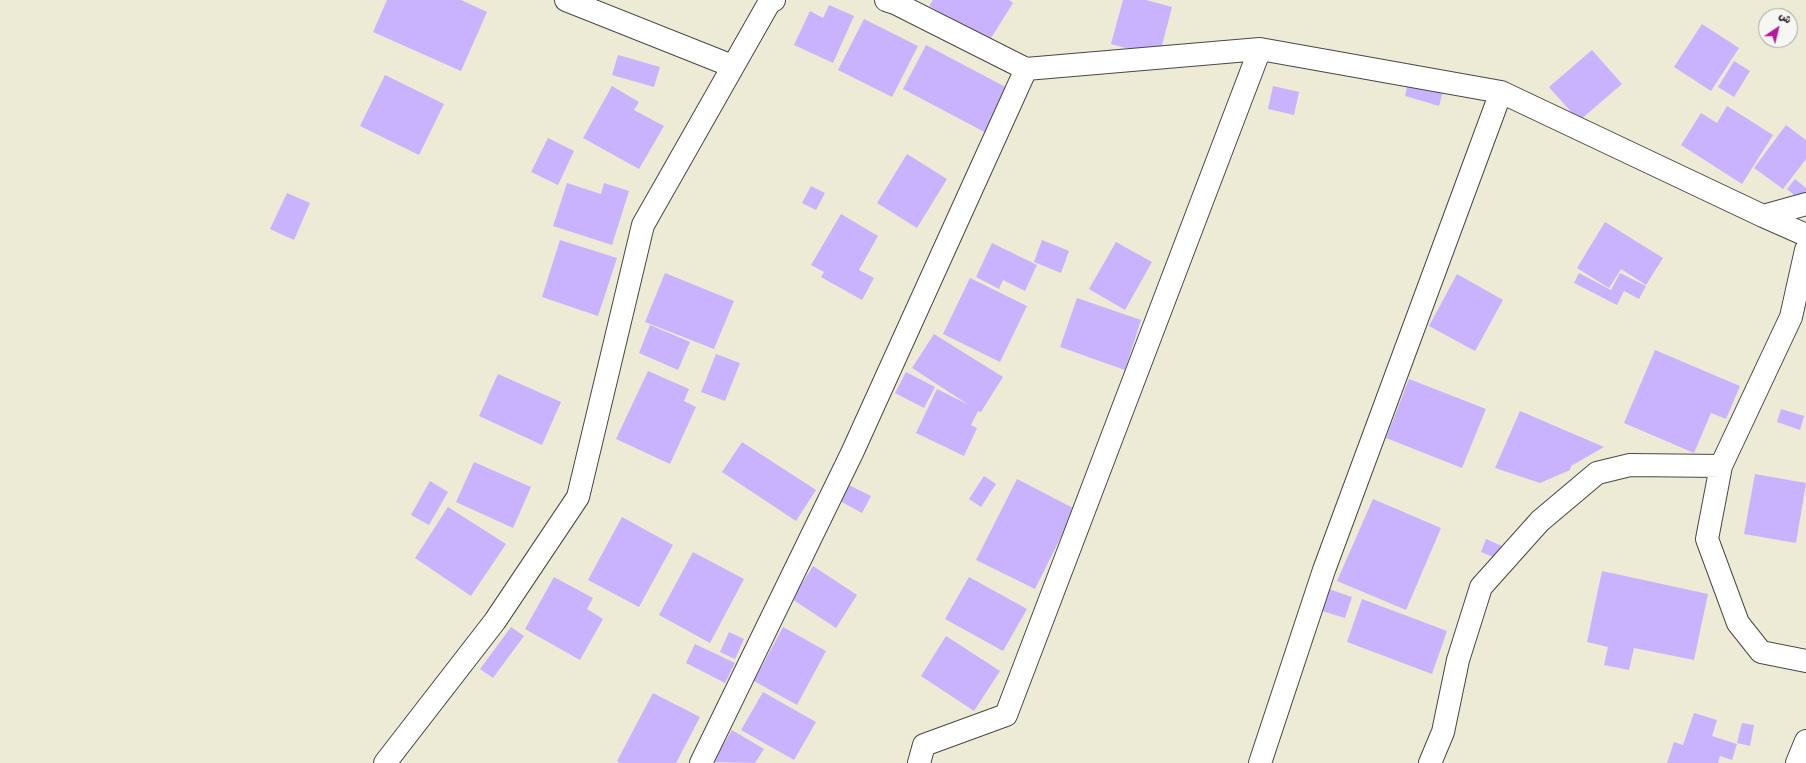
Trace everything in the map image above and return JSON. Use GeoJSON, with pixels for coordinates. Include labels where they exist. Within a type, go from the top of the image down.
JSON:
{"type":"FeatureCollection","features":[{"type":"Feature","properties":{"kind":"street"},"geometry":{"type":"LineString","coordinates":[[566,0],[732,66]]}},
{"type":"Feature","properties":{"kind":"street"},"geometry":{"type":"LineString","coordinates":[[386,763],[495,621],[578,498],[643,225],[768,3],[774,0]]}},
{"type":"Feature","properties":{"kind":"street"},"geometry":{"type":"LineString","coordinates":[[886,0],[895,3],[1026,69],[1260,49],[1501,92],[1806,235]]}},
{"type":"Feature","properties":{"kind":"street"},"geometry":{"type":"LineString","coordinates":[[919,763],[924,745],[1006,714],[1260,49]]}},
{"type":"Feature","properties":{"kind":"street"},"geometry":{"type":"LineString","coordinates":[[701,763],[852,453],[1026,69]]}},
{"type":"Feature","properties":{"kind":"street"},"geometry":{"type":"LineString","coordinates":[[1260,763],[1324,570],[1501,92]]}},
{"type":"Feature","properties":{"kind":"street"},"geometry":{"type":"LineString","coordinates":[[1763,216],[1806,204]]}},
{"type":"Feature","properties":{"kind":"street"},"geometry":{"type":"LineString","coordinates":[[1806,250],[1791,316],[1720,466],[1708,540],[1738,623],[1761,652],[1806,661]]}},
{"type":"Feature","properties":{"kind":"street"},"geometry":{"type":"LineString","coordinates":[[1430,763],[1442,732],[1458,660],[1481,587],[1540,521],[1597,473],[1630,465],[1720,466]]}},
{"type":"Feature","properties":{"kind":"street"},"geometry":{"type":"LineString","coordinates":[[1797,763],[1806,741]]}},
{"type":"Feature","properties":{"kind":"building"},"geometry":{"type":"Polygon","coordinates":[[[387,0],[461,0],[487,12],[461,71],[373,32],[387,0]]]}},
{"type":"Feature","properties":{"kind":"building"},"geometry":{"type":"Polygon","coordinates":[[[933,0],[1009,0],[1013,3],[988,43],[929,6],[933,0]]]}},
{"type":"Feature","properties":{"kind":"building"},"geometry":{"type":"Polygon","coordinates":[[[1123,0],[1146,0],[1172,7],[1159,57],[1111,44],[1123,0]]]}},
{"type":"Feature","properties":{"kind":"building"},"geometry":{"type":"Polygon","coordinates":[[[829,5],[854,16],[833,63],[794,45],[810,11],[823,18],[829,5]]]}},
{"type":"Feature","properties":{"kind":"building"},"geometry":{"type":"Polygon","coordinates":[[[864,19],[918,46],[892,97],[838,70],[864,19]]]}},
{"type":"Feature","properties":{"kind":"building"},"geometry":{"type":"Polygon","coordinates":[[[1702,24],[1739,48],[1711,91],[1674,67],[1702,24]]]}},
{"type":"Feature","properties":{"kind":"building"},"geometry":{"type":"Polygon","coordinates":[[[926,45],[1015,92],[992,136],[903,89],[926,45]]]}},
{"type":"Feature","properties":{"kind":"building"},"geometry":{"type":"Polygon","coordinates":[[[1592,50],[1622,84],[1579,121],[1549,87],[1592,50]]]}},
{"type":"Feature","properties":{"kind":"building"},"geometry":{"type":"Polygon","coordinates":[[[618,55],[660,67],[654,87],[612,75],[618,55]]]}},
{"type":"Feature","properties":{"kind":"building"},"geometry":{"type":"Polygon","coordinates":[[[1734,61],[1750,71],[1734,97],[1718,87],[1734,61]]]}},
{"type":"Feature","properties":{"kind":"building"},"geometry":{"type":"Polygon","coordinates":[[[385,75],[444,104],[419,155],[360,126],[385,75]]]}},
{"type":"Feature","properties":{"kind":"building"},"geometry":{"type":"Polygon","coordinates":[[[1409,78],[1444,88],[1439,106],[1405,96],[1409,78]]]}},
{"type":"Feature","properties":{"kind":"building"},"geometry":{"type":"Polygon","coordinates":[[[612,86],[639,102],[634,110],[664,126],[639,169],[583,138],[612,86]]]}},
{"type":"Feature","properties":{"kind":"building"},"geometry":{"type":"Polygon","coordinates":[[[1273,86],[1299,92],[1294,115],[1268,109],[1273,86]]]}},
{"type":"Feature","properties":{"kind":"building"},"geometry":{"type":"Polygon","coordinates":[[[1727,106],[1773,135],[1742,184],[1681,145],[1701,113],[1717,123],[1727,106]]]}},
{"type":"Feature","properties":{"kind":"building"},"geometry":{"type":"Polygon","coordinates":[[[1786,125],[1806,140],[1806,159],[1783,189],[1754,168],[1786,125]]]}},
{"type":"Feature","properties":{"kind":"building"},"geometry":{"type":"Polygon","coordinates":[[[548,138],[574,151],[558,185],[531,172],[548,138]]]}},
{"type":"Feature","properties":{"kind":"building"},"geometry":{"type":"Polygon","coordinates":[[[907,154],[947,179],[917,228],[877,203],[907,154]]]}},
{"type":"Feature","properties":{"kind":"building"},"geometry":{"type":"Polygon","coordinates":[[[1795,179],[1806,188],[1806,193],[1800,200],[1787,189],[1795,179]]]}},
{"type":"Feature","properties":{"kind":"building"},"geometry":{"type":"Polygon","coordinates":[[[567,183],[601,194],[604,183],[629,191],[612,245],[553,226],[567,183]]]}},
{"type":"Feature","properties":{"kind":"building"},"geometry":{"type":"Polygon","coordinates":[[[811,186],[825,193],[816,210],[802,203],[811,186]]]}},
{"type":"Feature","properties":{"kind":"building"},"geometry":{"type":"Polygon","coordinates":[[[287,193],[310,203],[294,240],[270,229],[287,193]]]}},
{"type":"Feature","properties":{"kind":"building"},"geometry":{"type":"Polygon","coordinates":[[[841,214],[878,236],[859,270],[874,278],[862,300],[821,277],[824,272],[811,265],[841,214]]]}},
{"type":"Feature","properties":{"kind":"building"},"geometry":{"type":"Polygon","coordinates":[[[1605,222],[1663,258],[1646,285],[1621,269],[1609,288],[1577,268],[1605,222]]]}},
{"type":"Feature","properties":{"kind":"building"},"geometry":{"type":"Polygon","coordinates":[[[560,240],[617,258],[598,316],[542,297],[560,240]]]}},
{"type":"Feature","properties":{"kind":"building"},"geometry":{"type":"Polygon","coordinates":[[[1042,240],[1069,251],[1061,273],[1034,262],[1042,240]]]}},
{"type":"Feature","properties":{"kind":"building"},"geometry":{"type":"Polygon","coordinates":[[[1116,242],[1152,262],[1125,310],[1089,289],[1116,242]]]}},
{"type":"Feature","properties":{"kind":"building"},"geometry":{"type":"Polygon","coordinates":[[[992,243],[1037,265],[1025,291],[1003,280],[999,289],[976,277],[992,243]]]}},
{"type":"Feature","properties":{"kind":"building"},"geometry":{"type":"Polygon","coordinates":[[[665,273],[734,301],[714,349],[645,322],[665,273]]]}},
{"type":"Feature","properties":{"kind":"building"},"geometry":{"type":"Polygon","coordinates":[[[1579,273],[1611,290],[1620,273],[1646,286],[1639,299],[1624,291],[1617,305],[1574,283],[1579,273]]]}},
{"type":"Feature","properties":{"kind":"building"},"geometry":{"type":"Polygon","coordinates":[[[1457,274],[1503,300],[1475,351],[1429,326],[1457,274]]]}},
{"type":"Feature","properties":{"kind":"building"},"geometry":{"type":"Polygon","coordinates":[[[970,278],[1027,306],[1000,362],[943,334],[970,278]]]}},
{"type":"Feature","properties":{"kind":"building"},"geometry":{"type":"Polygon","coordinates":[[[1077,298],[1141,320],[1125,370],[1060,347],[1077,298]]]}},
{"type":"Feature","properties":{"kind":"building"},"geometry":{"type":"Polygon","coordinates":[[[650,325],[690,342],[678,370],[639,353],[650,325]]]}},
{"type":"Feature","properties":{"kind":"building"},"geometry":{"type":"Polygon","coordinates":[[[934,334],[1003,377],[981,412],[978,411],[971,425],[977,428],[964,456],[916,433],[937,389],[969,405],[912,368],[934,334]]]}},
{"type":"Feature","properties":{"kind":"building"},"geometry":{"type":"Polygon","coordinates":[[[1655,350],[1740,386],[1726,419],[1711,413],[1694,453],[1624,423],[1655,350]]]}},
{"type":"Feature","properties":{"kind":"building"},"geometry":{"type":"Polygon","coordinates":[[[716,354],[740,363],[725,401],[701,392],[716,354]]]}},
{"type":"Feature","properties":{"kind":"building"},"geometry":{"type":"Polygon","coordinates":[[[648,371],[689,389],[684,401],[696,407],[670,464],[616,439],[648,371]]]}},
{"type":"Feature","properties":{"kind":"building"},"geometry":{"type":"Polygon","coordinates":[[[906,372],[935,387],[924,408],[895,393],[906,372]]]}},
{"type":"Feature","properties":{"kind":"building"},"geometry":{"type":"Polygon","coordinates":[[[498,374],[561,402],[542,445],[479,416],[498,374]]]}},
{"type":"Feature","properties":{"kind":"building"},"geometry":{"type":"Polygon","coordinates":[[[1409,379],[1486,409],[1462,468],[1386,438],[1409,379]]]}},
{"type":"Feature","properties":{"kind":"building"},"geometry":{"type":"Polygon","coordinates":[[[1781,409],[1804,416],[1800,430],[1777,422],[1781,409]]]}},
{"type":"Feature","properties":{"kind":"building"},"geometry":{"type":"Polygon","coordinates":[[[1520,411],[1604,447],[1571,466],[1570,470],[1540,483],[1495,468],[1520,411]]]}},
{"type":"Feature","properties":{"kind":"building"},"geometry":{"type":"Polygon","coordinates":[[[742,442],[816,490],[796,521],[722,472],[742,442]]]}},
{"type":"Feature","properties":{"kind":"building"},"geometry":{"type":"Polygon","coordinates":[[[474,462],[531,487],[513,528],[456,502],[474,462]]]}},
{"type":"Feature","properties":{"kind":"building"},"geometry":{"type":"Polygon","coordinates":[[[1755,474],[1806,483],[1796,543],[1744,534],[1755,474]]]}},
{"type":"Feature","properties":{"kind":"building"},"geometry":{"type":"Polygon","coordinates":[[[984,476],[996,484],[981,507],[969,499],[984,476]]]}},
{"type":"Feature","properties":{"kind":"building"},"geometry":{"type":"Polygon","coordinates":[[[1017,479],[1075,509],[1035,589],[976,560],[1017,479]]]}},
{"type":"Feature","properties":{"kind":"building"},"geometry":{"type":"Polygon","coordinates":[[[430,481],[448,492],[429,525],[411,515],[430,481]]]}},
{"type":"Feature","properties":{"kind":"building"},"geometry":{"type":"Polygon","coordinates":[[[849,485],[871,496],[862,513],[840,501],[849,485]]]}},
{"type":"Feature","properties":{"kind":"building"},"geometry":{"type":"Polygon","coordinates":[[[1373,499],[1441,528],[1406,610],[1337,581],[1373,499]]]}},
{"type":"Feature","properties":{"kind":"building"},"geometry":{"type":"Polygon","coordinates":[[[448,507],[506,544],[471,596],[415,558],[448,507]]]}},
{"type":"Feature","properties":{"kind":"building"},"geometry":{"type":"Polygon","coordinates":[[[622,517],[673,545],[639,607],[588,580],[622,517]]]}},
{"type":"Feature","properties":{"kind":"building"},"geometry":{"type":"Polygon","coordinates":[[[1486,539],[1504,547],[1498,559],[1481,552],[1486,539]]]}},
{"type":"Feature","properties":{"kind":"building"},"geometry":{"type":"Polygon","coordinates":[[[693,552],[744,579],[710,643],[659,615],[693,552]]]}},
{"type":"Feature","properties":{"kind":"building"},"geometry":{"type":"Polygon","coordinates":[[[813,566],[857,595],[836,628],[792,599],[813,566]]]}},
{"type":"Feature","properties":{"kind":"building"},"geometry":{"type":"Polygon","coordinates":[[[1602,571],[1708,594],[1694,660],[1634,648],[1629,670],[1604,665],[1608,647],[1587,642],[1602,571]]]}},
{"type":"Feature","properties":{"kind":"building"},"geometry":{"type":"Polygon","coordinates":[[[554,577],[593,598],[587,609],[603,619],[580,660],[525,629],[554,577]]]}},
{"type":"Feature","properties":{"kind":"building"},"geometry":{"type":"Polygon","coordinates":[[[969,577],[1027,609],[1003,651],[945,619],[969,577]]]}},
{"type":"Feature","properties":{"kind":"building"},"geometry":{"type":"Polygon","coordinates":[[[1323,587],[1352,597],[1345,618],[1316,609],[1323,587]]]}},
{"type":"Feature","properties":{"kind":"building"},"geometry":{"type":"Polygon","coordinates":[[[1362,599],[1447,631],[1432,674],[1347,642],[1362,599]]]}},
{"type":"Feature","properties":{"kind":"building"},"geometry":{"type":"Polygon","coordinates":[[[511,627],[524,636],[493,678],[480,669],[511,627]]]}},
{"type":"Feature","properties":{"kind":"building"},"geometry":{"type":"Polygon","coordinates":[[[783,627],[826,651],[797,705],[754,681],[783,627]]]}},
{"type":"Feature","properties":{"kind":"building"},"geometry":{"type":"Polygon","coordinates":[[[729,632],[744,639],[735,659],[720,652],[729,632]]]}},
{"type":"Feature","properties":{"kind":"building"},"geometry":{"type":"Polygon","coordinates":[[[946,636],[1000,671],[974,711],[921,676],[946,636]]]}},
{"type":"Feature","properties":{"kind":"building"},"geometry":{"type":"Polygon","coordinates":[[[695,644],[735,663],[725,683],[686,663],[695,644]]]}},
{"type":"Feature","properties":{"kind":"building"},"geometry":{"type":"Polygon","coordinates":[[[763,692],[816,722],[794,760],[741,730],[763,692]]]}},
{"type":"Feature","properties":{"kind":"building"},"geometry":{"type":"Polygon","coordinates":[[[653,693],[700,717],[676,763],[620,763],[617,761],[653,693]]]}},
{"type":"Feature","properties":{"kind":"building"},"geometry":{"type":"Polygon","coordinates":[[[1694,713],[1717,720],[1712,736],[1737,744],[1732,760],[1720,756],[1718,763],[1667,763],[1674,742],[1683,745],[1694,713]]]}},
{"type":"Feature","properties":{"kind":"building"},"geometry":{"type":"Polygon","coordinates":[[[1742,723],[1754,725],[1750,746],[1737,743],[1742,723]]]}},
{"type":"Feature","properties":{"kind":"building"},"geometry":{"type":"Polygon","coordinates":[[[732,730],[764,749],[755,763],[713,762],[732,730]]]}}]}
